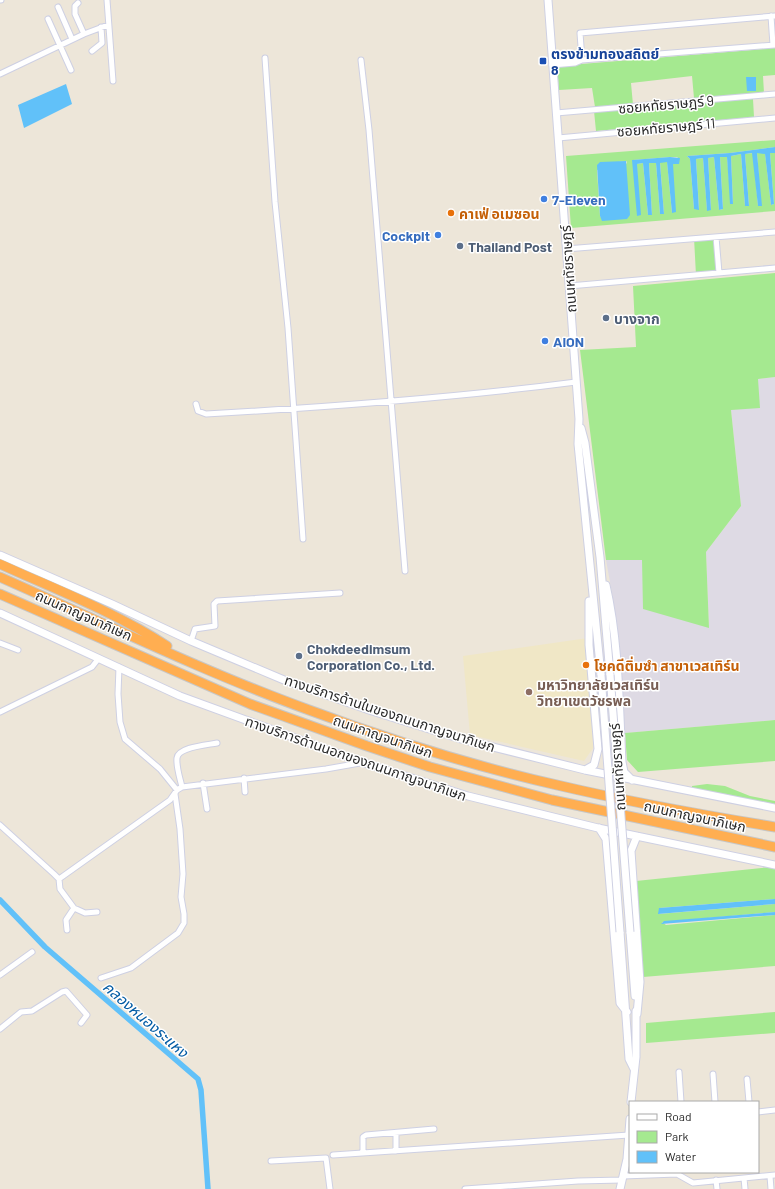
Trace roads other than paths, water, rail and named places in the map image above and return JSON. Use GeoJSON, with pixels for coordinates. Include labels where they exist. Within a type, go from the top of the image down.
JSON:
{"type":"FeatureCollection","features":[{"type":"Feature","properties":{"kind":"highway"},"geometry":{"type":"LineString","coordinates":[[0,564],[48,584],[116,617],[192,662]]}},
{"type":"Feature","properties":{"kind":"highway","name":"ถนนกาญจนาภิเษก"},"geometry":{"type":"LineString","coordinates":[[0,577],[255,690],[372,732],[471,763],[556,785],[664,808],[775,828]]}},
{"type":"Feature","properties":{"kind":"highway","name":"ถนนกาญจนาภิเษก"},"geometry":{"type":"LineString","coordinates":[[0,594],[250,704],[374,749],[445,771],[552,800],[775,847]]}},
{"type":"Feature","properties":{"kind":"main road","name":"ถนนหทัยราษฎร์"},"geometry":{"type":"LineString","coordinates":[[548,0],[579,419],[578,444],[601,675],[627,1012],[629,1059],[634,1070]]}},
{"type":"Feature","properties":{"kind":"main road","name":"ถนนหทัยราษฎร์"},"geometry":{"type":"LineString","coordinates":[[579,419],[585,443],[600,557],[637,1014],[636,1057],[631,1101]]}},
{"type":"Feature","properties":{"kind":"main road","name":"ทางบริการด้านในของถนนกาญจนาภิเษก"},"geometry":{"type":"LineString","coordinates":[[0,555],[112,604],[191,641],[284,680],[372,710],[461,739],[585,770],[775,808]]}},
{"type":"Feature","properties":{"kind":"main road"},"geometry":{"type":"LineString","coordinates":[[600,557],[610,603],[617,675],[622,762],[624,772],[632,780]]}},
{"type":"Feature","properties":{"kind":"main road"},"geometry":{"type":"LineString","coordinates":[[585,770],[594,765],[598,749],[589,645],[589,558]]}},
{"type":"Feature","properties":{"kind":"main road","name":"ทางบริการด้านนอกของถนนกาญจนาภิเษก"},"geometry":{"type":"LineString","coordinates":[[0,613],[180,696],[361,762],[468,796],[598,828],[775,864]]}},
{"type":"Feature","properties":{"kind":"main road"},"geometry":{"type":"LineString","coordinates":[[598,828],[604,834],[606,839],[620,1003],[627,1012]]}},
{"type":"Feature","properties":{"kind":"main road"},"geometry":{"type":"LineString","coordinates":[[637,836],[631,851],[640,982],[637,1014]]}},
{"type":"Feature","properties":{"kind":"main road"},"geometry":{"type":"LineString","coordinates":[[608,862],[617,855],[622,855],[632,860]]}},
{"type":"Feature","properties":{"kind":"main road"},"geometry":{"type":"LineString","coordinates":[[620,1189],[629,1134]]}},
{"type":"Feature","properties":{"kind":"street"},"geometry":{"type":"LineString","coordinates":[[107,0],[113,81]]}},
{"type":"Feature","properties":{"kind":"street"},"geometry":{"type":"LineString","coordinates":[[78,3],[75,6],[75,14],[84,34]]}},
{"type":"Feature","properties":{"kind":"street"},"geometry":{"type":"LineString","coordinates":[[58,7],[72,39]]}},
{"type":"Feature","properties":{"kind":"street"},"geometry":{"type":"LineString","coordinates":[[552,62],[566,59],[580,60],[774,45],[773,16],[580,33],[580,60]]}},
{"type":"Feature","properties":{"kind":"street"},"geometry":{"type":"LineString","coordinates":[[48,19],[71,70]]}},
{"type":"Feature","properties":{"kind":"street"},"geometry":{"type":"LineString","coordinates":[[0,74],[72,39],[108,25]]}},
{"type":"Feature","properties":{"kind":"street"},"geometry":{"type":"LineString","coordinates":[[92,52],[102,43],[101,27]]}},
{"type":"Feature","properties":{"kind":"street"},"geometry":{"type":"LineString","coordinates":[[265,58],[275,194],[288,328],[303,539]]}},
{"type":"Feature","properties":{"kind":"street"},"geometry":{"type":"LineString","coordinates":[[361,60],[369,130],[405,571]]}},
{"type":"Feature","properties":{"kind":"street","name":"ซอยหทัยราษฎร์ 9"},"geometry":{"type":"LineString","coordinates":[[556,113],[775,94]]}},
{"type":"Feature","properties":{"kind":"street","name":"ซอยหทัยราษฎร์ 11"},"geometry":{"type":"LineString","coordinates":[[558,138],[775,118]]}},
{"type":"Feature","properties":{"kind":"street"},"geometry":{"type":"LineString","coordinates":[[566,249],[775,232]]}},
{"type":"Feature","properties":{"kind":"street"},"geometry":{"type":"LineString","coordinates":[[716,236],[719,273]]}},
{"type":"Feature","properties":{"kind":"street"},"geometry":{"type":"LineString","coordinates":[[569,286],[775,268]]}},
{"type":"Feature","properties":{"kind":"street"},"geometry":{"type":"LineString","coordinates":[[196,404],[198,411],[206,414],[293,409],[390,401],[576,382]]}},
{"type":"Feature","properties":{"kind":"street"},"geometry":{"type":"LineString","coordinates":[[191,641],[195,629],[215,626],[214,604],[217,601],[340,593]]}},
{"type":"Feature","properties":{"kind":"street"},"geometry":{"type":"LineString","coordinates":[[0,643],[18,650]]}},
{"type":"Feature","properties":{"kind":"street"},"geometry":{"type":"LineString","coordinates":[[0,712],[92,667],[99,658]]}},
{"type":"Feature","properties":{"kind":"street"},"geometry":{"type":"LineString","coordinates":[[119,667],[119,708],[125,739],[160,769],[178,790]]}},
{"type":"Feature","properties":{"kind":"street"},"geometry":{"type":"LineString","coordinates":[[101,978],[131,968],[178,933],[182,928],[184,914],[182,897],[177,760],[180,752],[185,749],[217,743]]}},
{"type":"Feature","properties":{"kind":"street"},"geometry":{"type":"LineString","coordinates":[[59,879],[170,800],[178,790],[203,783],[320,770],[361,762]]}},
{"type":"Feature","properties":{"kind":"street"},"geometry":{"type":"LineString","coordinates":[[244,778],[246,792]]}},
{"type":"Feature","properties":{"kind":"street"},"geometry":{"type":"LineString","coordinates":[[203,783],[207,809]]}},
{"type":"Feature","properties":{"kind":"street"},"geometry":{"type":"LineString","coordinates":[[0,826],[59,879],[60,889],[74,908],[85,913],[96,912]]}},
{"type":"Feature","properties":{"kind":"street"},"geometry":{"type":"LineString","coordinates":[[67,930],[66,920],[74,908]]}},
{"type":"Feature","properties":{"kind":"street"},"geometry":{"type":"LineString","coordinates":[[0,975],[32,952]]}},
{"type":"Feature","properties":{"kind":"street"},"geometry":{"type":"LineString","coordinates":[[0,1029],[21,1012],[32,1011],[66,991],[87,1015],[80,1023]]}},
{"type":"Feature","properties":{"kind":"street"},"geometry":{"type":"LineString","coordinates":[[679,1072],[681,1101]]}},
{"type":"Feature","properties":{"kind":"street"},"geometry":{"type":"LineString","coordinates":[[713,1074],[715,1101]]}},
{"type":"Feature","properties":{"kind":"street"},"geometry":{"type":"LineString","coordinates":[[747,1079],[749,1101]]}},
{"type":"Feature","properties":{"kind":"street"},"geometry":{"type":"LineString","coordinates":[[759,1112],[775,1110]]}},
{"type":"Feature","properties":{"kind":"street"},"geometry":{"type":"LineString","coordinates":[[363,1153],[362,1136],[434,1130]]}},
{"type":"Feature","properties":{"kind":"street"},"geometry":{"type":"LineString","coordinates":[[396,1133],[396,1151]]}},
{"type":"Feature","properties":{"kind":"street"},"geometry":{"type":"LineString","coordinates":[[333,1155],[629,1134]]}},
{"type":"Feature","properties":{"kind":"street"},"geometry":{"type":"LineString","coordinates":[[271,1160],[326,1158],[330,1189]]}},
{"type":"Feature","properties":{"kind":"street"},"geometry":{"type":"LineString","coordinates":[[465,1189],[677,1174],[693,1183],[772,1176],[771,1189]]}},
{"type":"Feature","properties":{"kind":"street"},"geometry":{"type":"LineString","coordinates":[[744,1178],[745,1189]]}},
{"type":"Feature","properties":{"kind":"street"},"geometry":{"type":"LineString","coordinates":[[716,1180],[717,1189]]}},
{"type":"Feature","properties":{"kind":"water"},"geometry":{"type":"Polygon","coordinates":[[[746,77],[756,77],[756,91],[747,91],[746,77]]]}},
{"type":"Feature","properties":{"kind":"water"},"geometry":{"type":"Polygon","coordinates":[[[66,84],[72,104],[24,128],[18,105],[66,84]]]}},
{"type":"Feature","properties":{"kind":"water"},"geometry":{"type":"Polygon","coordinates":[[[775,147],[775,153],[770,153],[774,204],[771,205],[765,154],[757,153],[762,206],[758,206],[752,153],[745,154],[749,206],[745,206],[741,154],[731,156],[733,204],[730,204],[727,157],[720,157],[723,209],[719,210],[714,157],[708,158],[711,210],[707,211],[703,158],[696,159],[699,210],[694,209],[690,159],[687,156],[730,153],[775,147]]]}},
{"type":"Feature","properties":{"kind":"water"},"geometry":{"type":"Polygon","coordinates":[[[670,157],[680,158],[679,164],[673,164],[676,212],[672,213],[667,162],[660,163],[664,214],[660,214],[656,163],[649,163],[652,215],[648,215],[643,163],[637,164],[641,215],[637,216],[632,160],[670,157]]]}},
{"type":"Feature","properties":{"kind":"water"},"geometry":{"type":"Polygon","coordinates":[[[626,161],[630,215],[627,219],[602,221],[600,216],[597,165],[600,162],[626,161]]]}},
{"type":"Feature","properties":{"kind":"water"},"geometry":{"type":"Polygon","coordinates":[[[775,899],[775,904],[658,914],[659,908],[775,899]]]}},
{"type":"Feature","properties":{"kind":"water"},"geometry":{"type":"Polygon","coordinates":[[[775,912],[775,915],[661,924],[664,921],[775,912]]]}},
{"type":"Feature","properties":{"kind":"waterway","name":"คลองหนองระแหง"},"geometry":{"type":"LineString","coordinates":[[0,900],[45,947],[198,1079],[201,1090],[208,1189]]}},
{"type":"Feature","properties":{"kind":"place","name":"ตรงข้ามทองสถิตย์ 8"},"geometry":{"type":"Point","coordinates":[543,61]}},
{"type":"Feature","properties":{"kind":"place","name":"7-Eleven"},"geometry":{"type":"Point","coordinates":[544,199]}},
{"type":"Feature","properties":{"kind":"place","name":"คาเฟ่ อเมซอน"},"geometry":{"type":"Point","coordinates":[451,213]}},
{"type":"Feature","properties":{"kind":"place","name":"Cockpit"},"geometry":{"type":"Point","coordinates":[438,235]}},
{"type":"Feature","properties":{"kind":"place","name":"Thailand Post"},"geometry":{"type":"Point","coordinates":[460,246]}},
{"type":"Feature","properties":{"kind":"place","name":"บางจาก"},"geometry":{"type":"Point","coordinates":[606,318]}},
{"type":"Feature","properties":{"kind":"place","name":"AION"},"geometry":{"type":"Point","coordinates":[545,341]}},
{"type":"Feature","properties":{"kind":"place","name":"Chokdeedimsum Corporation Co., Ltd."},"geometry":{"type":"Point","coordinates":[299,656]}},
{"type":"Feature","properties":{"kind":"place","name":"โชคดีติ่มซำ สาขาเวสเทิร์น"},"geometry":{"type":"Point","coordinates":[586,665]}},
{"type":"Feature","properties":{"kind":"place","name":"มหาวิทยาลัยเวสเทิร์น วิทยาเขตวัชรพล"},"geometry":{"type":"Point","coordinates":[529,692]}}]}
